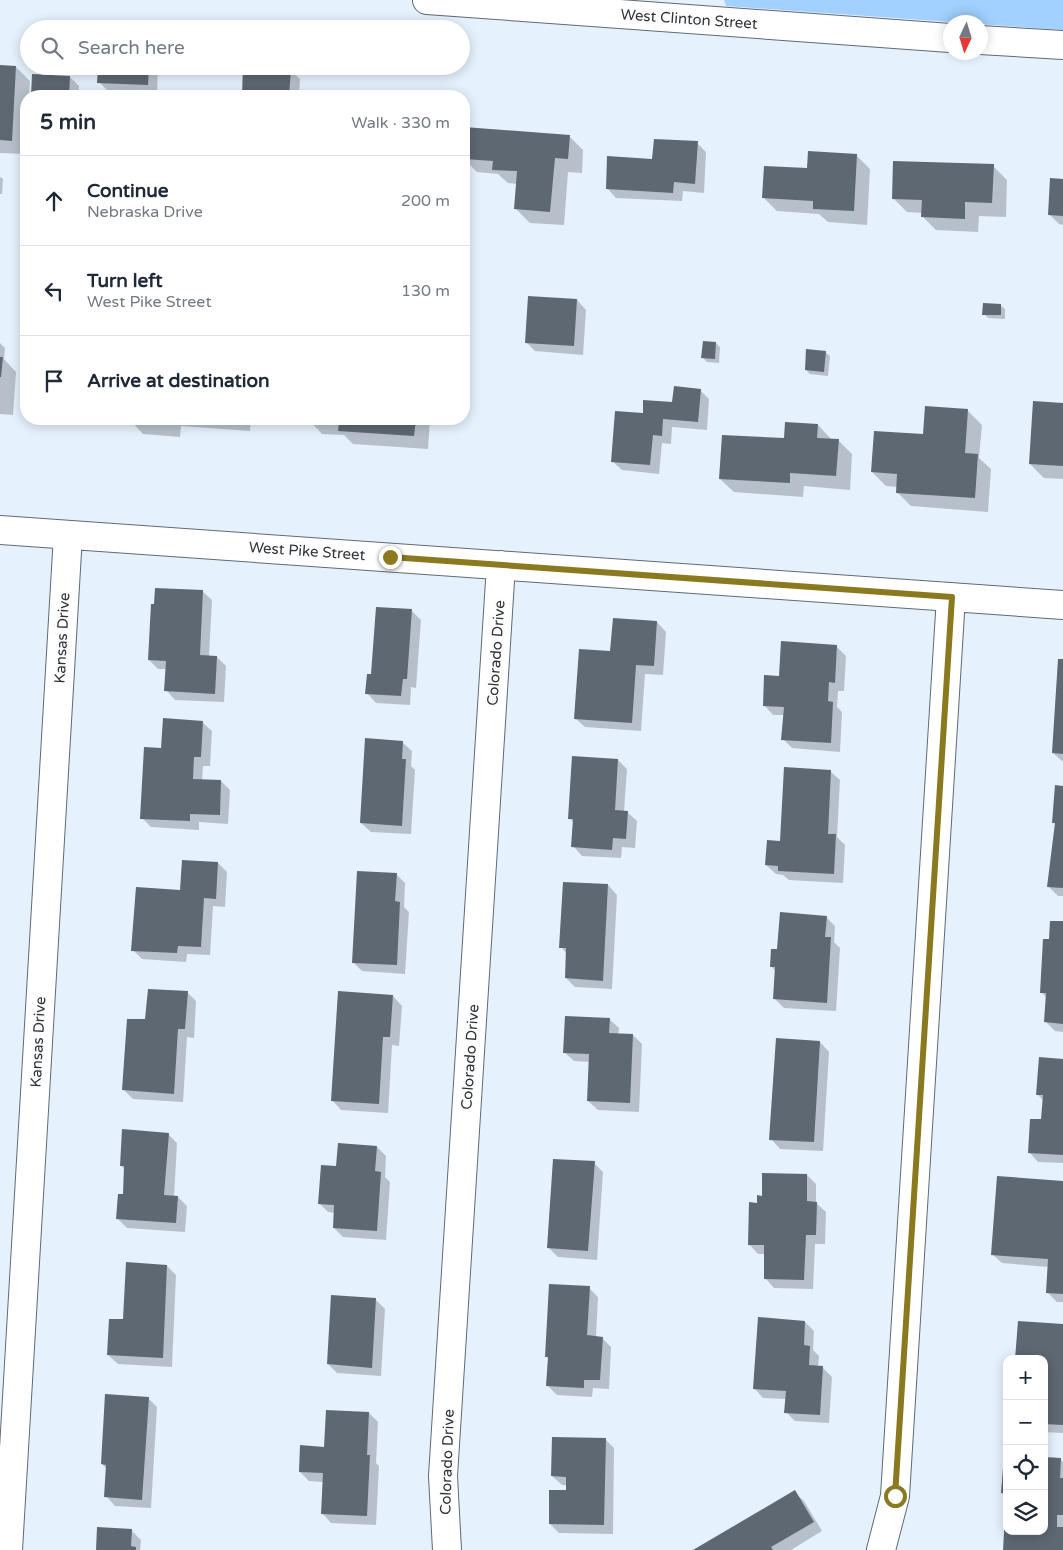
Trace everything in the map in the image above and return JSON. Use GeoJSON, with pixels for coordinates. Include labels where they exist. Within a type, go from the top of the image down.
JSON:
{"type":"FeatureCollection","features":[{"type":"Feature","properties":{"kind":"street","name":"West Clinton Street"},"geometry":{"type":"LineString","coordinates":[[427,0],[943,37]]}},
{"type":"Feature","properties":{"kind":"street"},"geometry":{"type":"LineString","coordinates":[[988,41],[1063,46]]}},
{"type":"Feature","properties":{"kind":"street","name":"West Pike Street"},"geometry":{"type":"LineString","coordinates":[[0,530],[1063,605]]}},
{"type":"Feature","properties":{"kind":"street","name":"Kansas Drive"},"geometry":{"type":"LineString","coordinates":[[8,1550],[68,535]]}},
{"type":"Feature","properties":{"kind":"street","name":"Colorado Drive"},"geometry":{"type":"LineString","coordinates":[[447,1550],[444,1476],[501,565]]}},
{"type":"Feature","properties":{"kind":"street"},"geometry":{"type":"LineString","coordinates":[[881,1550],[895,1496],[952,597]]}},
{"type":"Feature","properties":{"kind":"shaded area"},"geometry":{"type":"Polygon","coordinates":[[[724,0],[1063,0],[1063,30],[988,25],[988,15],[943,15],[943,21],[726,6],[724,0]]]}},
{"type":"Feature","properties":{"kind":"building"},"geometry":{"type":"Polygon","coordinates":[[[0,65],[16,66],[12,141],[0,140],[0,65]]]}},
{"type":"Feature","properties":{"kind":"building"},"geometry":{"type":"Polygon","coordinates":[[[32,75],[70,76],[69,90],[31,90],[32,75]]]}},
{"type":"Feature","properties":{"kind":"building"},"geometry":{"type":"Polygon","coordinates":[[[97,75],[149,75],[148,85],[97,83],[97,75]]]}},
{"type":"Feature","properties":{"kind":"building"},"geometry":{"type":"Polygon","coordinates":[[[243,75],[291,75],[289,90],[242,90],[243,75]]]}},
{"type":"Feature","properties":{"kind":"building"},"geometry":{"type":"Polygon","coordinates":[[[470,127],[570,135],[568,159],[555,158],[550,212],[514,209],[517,171],[492,170],[493,161],[470,159],[470,127]]]}},
{"type":"Feature","properties":{"kind":"building"},"geometry":{"type":"Polygon","coordinates":[[[654,139],[698,141],[695,184],[674,182],[673,193],[606,189],[607,156],[652,159],[654,139]]]}},
{"type":"Feature","properties":{"kind":"building"},"geometry":{"type":"Polygon","coordinates":[[[808,151],[857,154],[854,211],[813,209],[813,201],[762,198],[764,166],[807,168],[808,151]]]}},
{"type":"Feature","properties":{"kind":"building"},"geometry":{"type":"Polygon","coordinates":[[[893,161],[994,164],[992,203],[965,202],[965,219],[921,217],[922,200],[892,199],[893,161]]]}},
{"type":"Feature","properties":{"kind":"building"},"geometry":{"type":"Polygon","coordinates":[[[1050,178],[1063,179],[1063,216],[1048,215],[1050,178]]]}},
{"type":"Feature","properties":{"kind":"building"},"geometry":{"type":"Polygon","coordinates":[[[528,296],[577,299],[574,346],[525,343],[528,296]]]}},
{"type":"Feature","properties":{"kind":"building"},"geometry":{"type":"Polygon","coordinates":[[[983,303],[1001,304],[1001,315],[982,315],[983,303]]]}},
{"type":"Feature","properties":{"kind":"building"},"geometry":{"type":"Polygon","coordinates":[[[703,341],[716,342],[715,359],[701,358],[703,341]]]}},
{"type":"Feature","properties":{"kind":"building"},"geometry":{"type":"Polygon","coordinates":[[[806,349],[826,351],[824,372],[805,370],[806,349]]]}},
{"type":"Feature","properties":{"kind":"building"},"geometry":{"type":"Polygon","coordinates":[[[0,357],[3,357],[1,377],[0,377],[0,357]]]}},
{"type":"Feature","properties":{"kind":"building"},"geometry":{"type":"Polygon","coordinates":[[[674,386],[701,389],[698,422],[663,419],[662,436],[653,435],[650,465],[611,462],[615,411],[643,413],[643,400],[672,402],[674,386]]]}},
{"type":"Feature","properties":{"kind":"building"},"geometry":{"type":"Polygon","coordinates":[[[1033,401],[1063,403],[1063,466],[1029,464],[1033,401]]]}},
{"type":"Feature","properties":{"kind":"building"},"geometry":{"type":"Polygon","coordinates":[[[925,406],[968,409],[965,453],[978,454],[975,498],[896,493],[897,474],[871,472],[874,431],[923,434],[925,406]]]}},
{"type":"Feature","properties":{"kind":"building"},"geometry":{"type":"Polygon","coordinates":[[[785,422],[818,424],[817,438],[839,439],[836,476],[790,473],[790,483],[719,479],[722,435],[784,438],[785,422]]]}},
{"type":"Feature","properties":{"kind":"building"},"geometry":{"type":"Polygon","coordinates":[[[339,425],[415,425],[414,436],[338,431],[339,425]]]}},
{"type":"Feature","properties":{"kind":"building"},"geometry":{"type":"Polygon","coordinates":[[[155,588],[203,590],[200,655],[217,656],[215,694],[164,691],[166,661],[148,660],[151,604],[154,604],[155,588]]]}},
{"type":"Feature","properties":{"kind":"building"},"geometry":{"type":"Polygon","coordinates":[[[376,607],[412,609],[407,679],[403,679],[401,696],[365,694],[367,674],[371,674],[376,607]]]}},
{"type":"Feature","properties":{"kind":"building"},"geometry":{"type":"Polygon","coordinates":[[[613,618],[657,621],[654,666],[636,665],[632,723],[574,719],[579,649],[610,651],[613,618]]]}},
{"type":"Feature","properties":{"kind":"building"},"geometry":{"type":"Polygon","coordinates":[[[781,641],[837,645],[835,683],[829,682],[828,701],[833,702],[831,743],[781,740],[784,707],[763,706],[764,675],[779,676],[781,641]]]}},
{"type":"Feature","properties":{"kind":"building"},"geometry":{"type":"Polygon","coordinates":[[[1058,659],[1063,659],[1063,754],[1052,753],[1058,659]]]}},
{"type":"Feature","properties":{"kind":"building"},"geometry":{"type":"Polygon","coordinates":[[[163,718],[203,721],[201,757],[194,757],[193,779],[221,780],[220,815],[190,814],[190,821],[140,819],[144,747],[161,748],[163,718]]]}},
{"type":"Feature","properties":{"kind":"building"},"geometry":{"type":"Polygon","coordinates":[[[365,738],[403,741],[402,759],[406,759],[402,826],[360,823],[365,738]]]}},
{"type":"Feature","properties":{"kind":"building"},"geometry":{"type":"Polygon","coordinates":[[[572,756],[618,759],[615,810],[628,811],[626,839],[613,838],[612,850],[571,847],[573,819],[568,819],[572,756]]]}},
{"type":"Feature","properties":{"kind":"building"},"geometry":{"type":"Polygon","coordinates":[[[784,767],[831,770],[828,834],[836,834],[834,874],[778,871],[778,866],[765,865],[767,840],[780,841],[784,767]]]}},
{"type":"Feature","properties":{"kind":"building"},"geometry":{"type":"Polygon","coordinates":[[[1055,785],[1063,786],[1063,888],[1047,887],[1055,823],[1052,823],[1055,785]]]}},
{"type":"Feature","properties":{"kind":"building"},"geometry":{"type":"Polygon","coordinates":[[[182,860],[218,862],[216,899],[204,898],[201,947],[178,946],[177,953],[131,951],[136,887],[180,890],[182,860]]]}},
{"type":"Feature","properties":{"kind":"building"},"geometry":{"type":"Polygon","coordinates":[[[357,871],[397,873],[395,901],[400,902],[397,965],[352,963],[357,871]]]}},
{"type":"Feature","properties":{"kind":"building"},"geometry":{"type":"Polygon","coordinates":[[[563,882],[608,884],[603,981],[565,978],[566,948],[559,948],[563,882]]]}},
{"type":"Feature","properties":{"kind":"building"},"geometry":{"type":"Polygon","coordinates":[[[780,912],[827,916],[825,937],[831,937],[827,1003],[773,999],[775,967],[770,967],[771,949],[777,949],[780,912]]]}},
{"type":"Feature","properties":{"kind":"building"},"geometry":{"type":"Polygon","coordinates":[[[1050,921],[1063,921],[1063,1024],[1044,1022],[1046,993],[1040,993],[1043,939],[1049,939],[1050,921]]]}},
{"type":"Feature","properties":{"kind":"building"},"geometry":{"type":"Polygon","coordinates":[[[148,989],[188,991],[185,1029],[178,1029],[174,1094],[122,1090],[127,1019],[145,1019],[148,989]]]}},
{"type":"Feature","properties":{"kind":"building"},"geometry":{"type":"Polygon","coordinates":[[[338,991],[393,995],[390,1037],[383,1037],[379,1104],[331,1101],[338,991]]]}},
{"type":"Feature","properties":{"kind":"building"},"geometry":{"type":"Polygon","coordinates":[[[565,1016],[610,1018],[609,1033],[633,1034],[630,1103],[587,1101],[589,1054],[563,1053],[565,1016]]]}},
{"type":"Feature","properties":{"kind":"building"},"geometry":{"type":"Polygon","coordinates":[[[776,1038],[820,1041],[814,1142],[769,1140],[776,1038]]]}},
{"type":"Feature","properties":{"kind":"building"},"geometry":{"type":"Polygon","coordinates":[[[1039,1057],[1063,1059],[1063,1155],[1028,1153],[1030,1119],[1041,1119],[1043,1095],[1036,1095],[1039,1057]]]}},
{"type":"Feature","properties":{"kind":"building"},"geometry":{"type":"Polygon","coordinates":[[[122,1129],[169,1133],[164,1195],[178,1196],[176,1223],[116,1219],[118,1194],[123,1194],[124,1166],[120,1166],[122,1129]]]}},
{"type":"Feature","properties":{"kind":"building"},"geometry":{"type":"Polygon","coordinates":[[[338,1143],[377,1146],[375,1171],[381,1172],[377,1231],[333,1228],[334,1205],[318,1204],[321,1165],[336,1166],[338,1143]]]}},
{"type":"Feature","properties":{"kind":"building"},"geometry":{"type":"Polygon","coordinates":[[[553,1159],[595,1161],[588,1251],[547,1248],[553,1159]]]}},
{"type":"Feature","properties":{"kind":"building"},"geometry":{"type":"Polygon","coordinates":[[[762,1173],[807,1174],[807,1201],[817,1202],[816,1235],[806,1235],[804,1280],[764,1279],[764,1245],[748,1245],[749,1202],[757,1203],[757,1195],[762,1196],[762,1173]]]}},
{"type":"Feature","properties":{"kind":"building"},"geometry":{"type":"Polygon","coordinates":[[[997,1176],[1063,1181],[1063,1294],[1046,1293],[1048,1259],[991,1255],[997,1176]]]}},
{"type":"Feature","properties":{"kind":"building"},"geometry":{"type":"Polygon","coordinates":[[[126,1262],[167,1265],[163,1358],[107,1355],[109,1319],[123,1319],[126,1262]]]}},
{"type":"Feature","properties":{"kind":"building"},"geometry":{"type":"Polygon","coordinates":[[[549,1284],[590,1286],[587,1335],[603,1337],[600,1380],[584,1380],[584,1388],[546,1386],[548,1357],[545,1357],[549,1284]]]}},
{"type":"Feature","properties":{"kind":"building"},"geometry":{"type":"Polygon","coordinates":[[[331,1295],[376,1298],[372,1368],[327,1364],[331,1295]]]}},
{"type":"Feature","properties":{"kind":"building"},"geometry":{"type":"Polygon","coordinates":[[[758,1317],[805,1321],[804,1345],[810,1346],[809,1365],[823,1366],[820,1415],[784,1413],[786,1391],[753,1389],[758,1317]]]}},
{"type":"Feature","properties":{"kind":"building"},"geometry":{"type":"Polygon","coordinates":[[[1018,1321],[1063,1324],[1063,1425],[1048,1424],[1048,1355],[1015,1355],[1018,1321]]]}},
{"type":"Feature","properties":{"kind":"building"},"geometry":{"type":"Polygon","coordinates":[[[105,1394],[149,1397],[142,1500],[104,1497],[106,1465],[101,1464],[105,1394]]]}},
{"type":"Feature","properties":{"kind":"building"},"geometry":{"type":"Polygon","coordinates":[[[326,1410],[369,1412],[367,1455],[370,1455],[367,1516],[321,1514],[323,1473],[299,1472],[300,1445],[324,1447],[326,1410]]]}},
{"type":"Feature","properties":{"kind":"building"},"geometry":{"type":"Polygon","coordinates":[[[552,1437],[606,1438],[604,1525],[549,1524],[549,1490],[566,1490],[566,1477],[551,1476],[552,1437]]]}},
{"type":"Feature","properties":{"kind":"building"},"geometry":{"type":"Polygon","coordinates":[[[1048,1457],[1061,1458],[1060,1478],[1063,1478],[1063,1515],[1057,1515],[1057,1527],[1063,1527],[1063,1550],[1003,1550],[1004,1535],[1048,1535],[1048,1457]]]}},
{"type":"Feature","properties":{"kind":"building"},"geometry":{"type":"Polygon","coordinates":[[[1003,1468],[1003,1493],[1001,1493],[1003,1468]]]}},
{"type":"Feature","properties":{"kind":"building"},"geometry":{"type":"Polygon","coordinates":[[[795,1490],[814,1522],[771,1547],[773,1550],[693,1550],[795,1490]]]}},
{"type":"Feature","properties":{"kind":"building"},"geometry":{"type":"Polygon","coordinates":[[[97,1527],[132,1529],[131,1546],[136,1547],[136,1550],[96,1550],[97,1527]]]}},
{"type":"Feature","properties":{"kind":"route"},"geometry":{"type":"LineString","coordinates":[[390,557],[952,597],[895,1496]]}}]}
